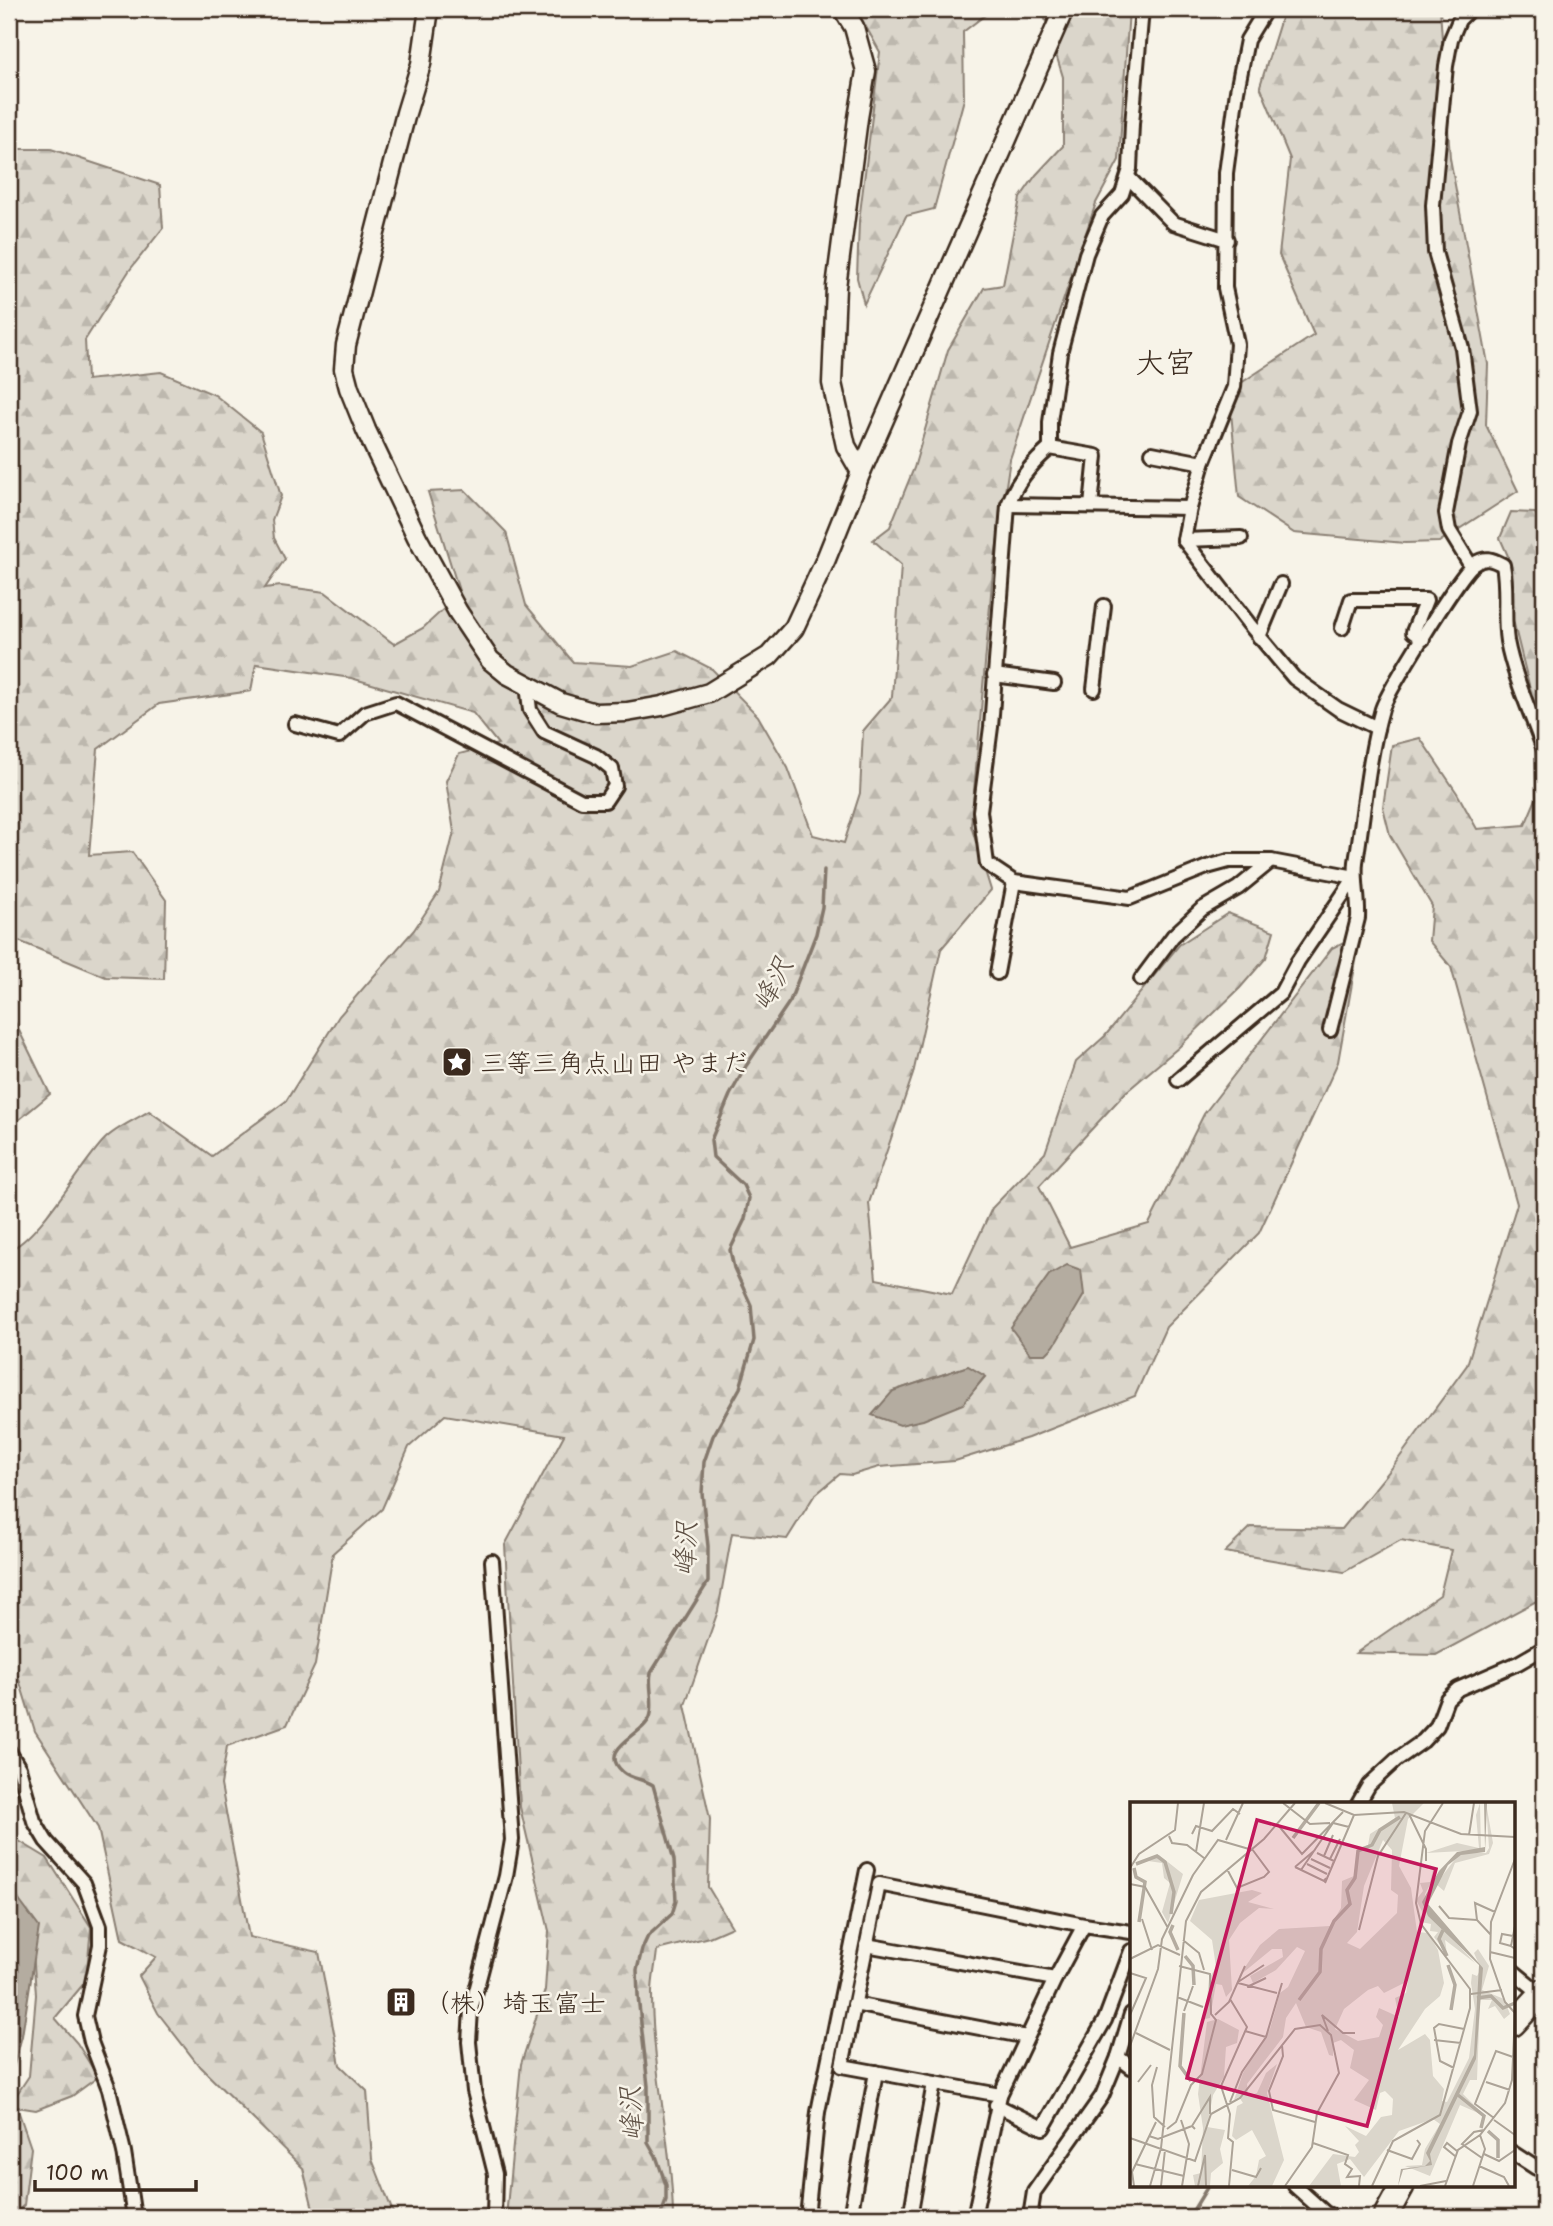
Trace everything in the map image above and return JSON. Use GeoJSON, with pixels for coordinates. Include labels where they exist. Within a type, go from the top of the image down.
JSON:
{"type":"FeatureCollection","features":[{"type":"Feature","properties":{"kind":"highway"},"geometry":{"type":"LineString","coordinates":[[1514,2023],[1543,1992]]}},
{"type":"Feature","properties":{"kind":"highway"},"geometry":{"type":"LineString","coordinates":[[1385,2217],[1401,2188]]}},
{"type":"Feature","properties":{"kind":"street"},"geometry":{"type":"LineString","coordinates":[[429,9],[421,64],[349,333],[344,369],[366,430],[417,537],[458,612],[489,660],[561,703],[595,713],[627,712],[663,706],[709,693],[769,656],[794,628],[1064,9]]}},
{"type":"Feature","properties":{"kind":"street"},"geometry":{"type":"LineString","coordinates":[[843,9],[854,27],[866,71],[836,287],[832,383],[846,446],[861,472]]}},
{"type":"Feature","properties":{"kind":"street"},"geometry":{"type":"LineString","coordinates":[[1050,448],[1050,422],[1060,354],[1086,254],[1102,216],[1122,194],[1130,169],[1142,9]]}},
{"type":"Feature","properties":{"kind":"street"},"geometry":{"type":"LineString","coordinates":[[1266,9],[1247,40],[1226,173],[1225,288],[1237,344],[1234,387],[1203,463],[1184,540],[1294,678],[1338,709],[1377,728]]}},
{"type":"Feature","properties":{"kind":"street"},"geometry":{"type":"LineString","coordinates":[[1470,9],[1459,20],[1448,53],[1433,205],[1435,252],[1462,348],[1470,411],[1460,444],[1446,513],[1449,530],[1471,566]]}},
{"type":"Feature","properties":{"kind":"street"},"geometry":{"type":"LineString","coordinates":[[1128,177],[1173,223],[1227,240]]}},
{"type":"Feature","properties":{"kind":"street"},"geometry":{"type":"LineString","coordinates":[[1091,506],[1096,456],[1050,448],[1035,460],[1014,489],[1008,505],[991,727],[980,811],[987,864],[1014,882],[1130,898],[1229,861],[1272,861],[1355,877]]}},
{"type":"Feature","properties":{"kind":"street"},"geometry":{"type":"LineString","coordinates":[[1153,453],[1203,463]]}},
{"type":"Feature","properties":{"kind":"street"},"geometry":{"type":"LineString","coordinates":[[1008,505],[1190,508]]}},
{"type":"Feature","properties":{"kind":"street"},"geometry":{"type":"LineString","coordinates":[[1184,540],[1241,538]]}},
{"type":"Feature","properties":{"kind":"street"},"geometry":{"type":"LineString","coordinates":[[1330,1030],[1358,918],[1355,877],[1377,728],[1384,705],[1471,566],[1482,559],[1492,559],[1503,565],[1508,642],[1544,750]]}},
{"type":"Feature","properties":{"kind":"street"},"geometry":{"type":"LineString","coordinates":[[1259,637],[1281,584]]}},
{"type":"Feature","properties":{"kind":"street"},"geometry":{"type":"LineString","coordinates":[[1342,628],[1351,600],[1426,600],[1413,632],[1423,639]]}},
{"type":"Feature","properties":{"kind":"street"},"geometry":{"type":"LineString","coordinates":[[1094,689],[1104,606]]}},
{"type":"Feature","properties":{"kind":"street"},"geometry":{"type":"LineString","coordinates":[[994,675],[1054,683]]}},
{"type":"Feature","properties":{"kind":"street"},"geometry":{"type":"LineString","coordinates":[[295,724],[339,736],[365,713],[396,703],[582,801],[605,801],[615,786],[612,769],[596,756],[544,732],[530,710],[527,685]]}},
{"type":"Feature","properties":{"kind":"street"},"geometry":{"type":"LineString","coordinates":[[1141,979],[1173,936],[1202,909],[1238,888],[1272,861]]}},
{"type":"Feature","properties":{"kind":"street"},"geometry":{"type":"LineString","coordinates":[[1178,1080],[1281,993],[1298,961],[1355,877]]}},
{"type":"Feature","properties":{"kind":"street"},"geometry":{"type":"LineString","coordinates":[[997,973],[1014,882]]}},
{"type":"Feature","properties":{"kind":"street"},"geometry":{"type":"LineString","coordinates":[[492,1561],[512,1840],[506,1876],[471,2010],[470,2042],[474,2091],[495,2174],[494,2217]]}},
{"type":"Feature","properties":{"kind":"street"},"geometry":{"type":"LineString","coordinates":[[1359,1802],[1369,1785],[1396,1760],[1423,1741],[1437,1726],[1447,1699],[1458,1689],[1518,1663],[1544,1648]]}},
{"type":"Feature","properties":{"kind":"street"},"geometry":{"type":"LineString","coordinates":[[9,1751],[19,1768],[34,1821],[46,1841],[84,1883],[100,1926],[100,1945],[85,2016],[91,2042],[109,2089],[124,2152],[134,2217]]}},
{"type":"Feature","properties":{"kind":"street"},"geometry":{"type":"LineString","coordinates":[[807,2217],[818,2112],[867,1870]]}},
{"type":"Feature","properties":{"kind":"street"},"geometry":{"type":"LineString","coordinates":[[1130,1932],[879,1884],[842,2066],[934,2083],[998,2100],[1042,2128],[1105,2020],[1130,1954]]}},
{"type":"Feature","properties":{"kind":"street"},"geometry":{"type":"LineString","coordinates":[[974,2217],[998,2100],[1055,1979],[1084,1925]]}},
{"type":"Feature","properties":{"kind":"street"},"geometry":{"type":"LineString","coordinates":[[866,1945],[1055,1979]]}},
{"type":"Feature","properties":{"kind":"street"},"geometry":{"type":"LineString","coordinates":[[1514,1972],[1543,1992]]}},
{"type":"Feature","properties":{"kind":"street"},"geometry":{"type":"LineString","coordinates":[[854,2004],[1027,2037]]}},
{"type":"Feature","properties":{"kind":"street"},"geometry":{"type":"LineString","coordinates":[[1030,2217],[1034,2192],[1102,2096],[1130,2017]]}},
{"type":"Feature","properties":{"kind":"street"},"geometry":{"type":"LineString","coordinates":[[1118,2056],[1130,2066]]}},
{"type":"Feature","properties":{"kind":"street"},"geometry":{"type":"LineString","coordinates":[[850,2217],[876,2072]]}},
{"type":"Feature","properties":{"kind":"street"},"geometry":{"type":"LineString","coordinates":[[910,2217],[934,2083]]}},
{"type":"Feature","properties":{"kind":"street"},"geometry":{"type":"LineString","coordinates":[[1514,2153],[1536,2168]]}},
{"type":"Feature","properties":{"kind":"street"},"geometry":{"type":"LineString","coordinates":[[1298,2188],[1334,2217]]}},
{"type":"Feature","properties":{"kind":"green space"},"geometry":{"type":"Polygon","coordinates":[[[856,9],[993,9],[963,32],[964,99],[934,209],[906,216],[864,304],[857,278],[859,221],[880,52],[856,9]]]}},
{"type":"Feature","properties":{"kind":"green space"},"geometry":{"type":"Polygon","coordinates":[[[1042,9],[1129,9],[1119,160],[1096,203],[1010,459],[993,571],[971,826],[991,890],[941,949],[913,1074],[869,1203],[876,1279],[952,1294],[992,1208],[1045,1153],[1076,1062],[1105,1036],[1179,945],[1228,913],[1274,931],[1266,958],[1240,988],[1179,1047],[1126,1092],[1039,1186],[1070,1247],[1149,1224],[1204,1114],[1332,948],[1361,933],[1338,1062],[1259,1233],[1166,1327],[1135,1396],[1028,1438],[955,1461],[879,1467],[852,1475],[840,1474],[814,1496],[787,1539],[732,1533],[718,1611],[685,1705],[710,1819],[708,1887],[732,1927],[709,1937],[657,1950],[652,1988],[655,2049],[673,2217],[506,2217],[521,2064],[545,1990],[549,1931],[520,1807],[505,1545],[564,1435],[445,1415],[409,1447],[382,1509],[333,1553],[315,1665],[287,1725],[227,1746],[221,1785],[249,1937],[319,1952],[340,2065],[367,2091],[372,2159],[394,2215],[315,2217],[303,2168],[200,2067],[158,2013],[139,1976],[156,1957],[122,1939],[98,1828],[35,1731],[18,1676],[9,1672],[9,1250],[21,1243],[46,1217],[104,1140],[149,1111],[212,1156],[286,1101],[339,1016],[414,930],[439,892],[454,832],[446,781],[459,754],[498,744],[473,713],[351,678],[256,664],[251,691],[159,704],[98,749],[89,855],[132,852],[166,900],[164,979],[106,977],[9,937],[9,149],[51,149],[160,185],[163,228],[129,271],[85,340],[87,380],[161,372],[215,395],[261,432],[281,496],[272,520],[274,538],[285,559],[265,588],[281,586],[325,592],[394,644],[423,628],[460,594],[428,492],[465,490],[506,532],[526,605],[573,662],[632,666],[677,651],[712,669],[758,716],[788,768],[813,835],[844,843],[860,793],[863,731],[892,697],[901,565],[873,540],[890,527],[914,468],[948,350],[984,288],[1003,285],[1020,198],[1036,175],[1063,146],[1063,77],[1042,9]],[[968,1366],[893,1391],[962,1404],[985,1377],[968,1366]]]}},
{"type":"Feature","properties":{"kind":"green space"},"geometry":{"type":"Polygon","coordinates":[[[1284,9],[1440,9],[1450,158],[1488,364],[1486,425],[1518,491],[1439,542],[1405,543],[1294,533],[1239,497],[1229,391],[1314,335],[1279,255],[1290,159],[1260,86],[1284,9]]]}},
{"type":"Feature","properties":{"kind":"green space"},"geometry":{"type":"Polygon","coordinates":[[[1511,512],[1535,513],[1544,522],[1544,1597],[1436,1655],[1356,1653],[1440,1595],[1451,1550],[1401,1540],[1344,1572],[1225,1552],[1251,1527],[1342,1529],[1391,1469],[1467,1365],[1517,1204],[1451,967],[1429,941],[1432,906],[1390,835],[1383,807],[1392,745],[1420,738],[1457,793],[1477,829],[1525,825],[1536,799],[1534,705],[1512,616],[1508,556],[1500,538],[1511,512]]]}},
{"type":"Feature","properties":{"kind":"green space"},"geometry":{"type":"Polygon","coordinates":[[[9,1010],[50,1094],[9,1128],[9,1010]]]}},
{"type":"Feature","properties":{"kind":"green space"},"geometry":{"type":"Polygon","coordinates":[[[9,1835],[47,1858],[91,1927],[86,1981],[55,2018],[77,2043],[98,2077],[72,2096],[36,2110],[17,2107],[31,2148],[24,2205],[9,2217],[9,2106],[29,2076],[36,1995],[32,1934],[9,1874],[9,1835]]]}},
{"type":"Feature","properties":{"kind":"shaded area"},"geometry":{"type":"Polygon","coordinates":[[[1067,1265],[1081,1270],[1084,1295],[1054,1346],[1046,1354],[1030,1354],[1011,1328],[1049,1275],[1067,1265]]]}},
{"type":"Feature","properties":{"kind":"shaded area"},"geometry":{"type":"Polygon","coordinates":[[[968,1366],[985,1376],[963,1404],[923,1420],[900,1425],[872,1415],[893,1391],[968,1366]]]}},
{"type":"Feature","properties":{"kind":"shaded area"},"geometry":{"type":"Polygon","coordinates":[[[9,1887],[39,1927],[22,2036],[9,2083],[9,1887]]]}},
{"type":"Feature","properties":{"kind":"waterway","name":"峰沢"},"geometry":{"type":"LineString","coordinates":[[660,2217],[666,2201],[666,2185],[648,2142],[648,2086],[637,1970],[648,1936],[672,1914],[676,1901],[674,1860],[653,1785],[623,1772],[616,1763],[615,1756],[624,1742],[646,1724],[650,1717],[651,1673],[708,1582],[708,1546],[702,1493],[704,1462],[713,1436],[740,1388],[754,1340],[751,1305],[734,1268],[730,1250],[745,1219],[749,1198],[743,1185],[713,1157],[711,1140],[746,1066],[790,1001],[816,934],[822,907],[824,870]]}},
{"type":"Feature","properties":{"kind":"waterway"},"geometry":{"type":"LineString","coordinates":[[1189,2217],[1207,2188]]}},
{"type":"Feature","properties":{"kind":"place","name":"三等三角点山田 やまだ"},"geometry":{"type":"Point","coordinates":[457,1062]}},
{"type":"Feature","properties":{"kind":"place","name":"（株）埼玉富士"},"geometry":{"type":"Point","coordinates":[401,2002]}},
{"type":"Feature","properties":{"kind":"district","name":"大宮"},"geometry":{"type":"Point","coordinates":[1165,362]}}]}
